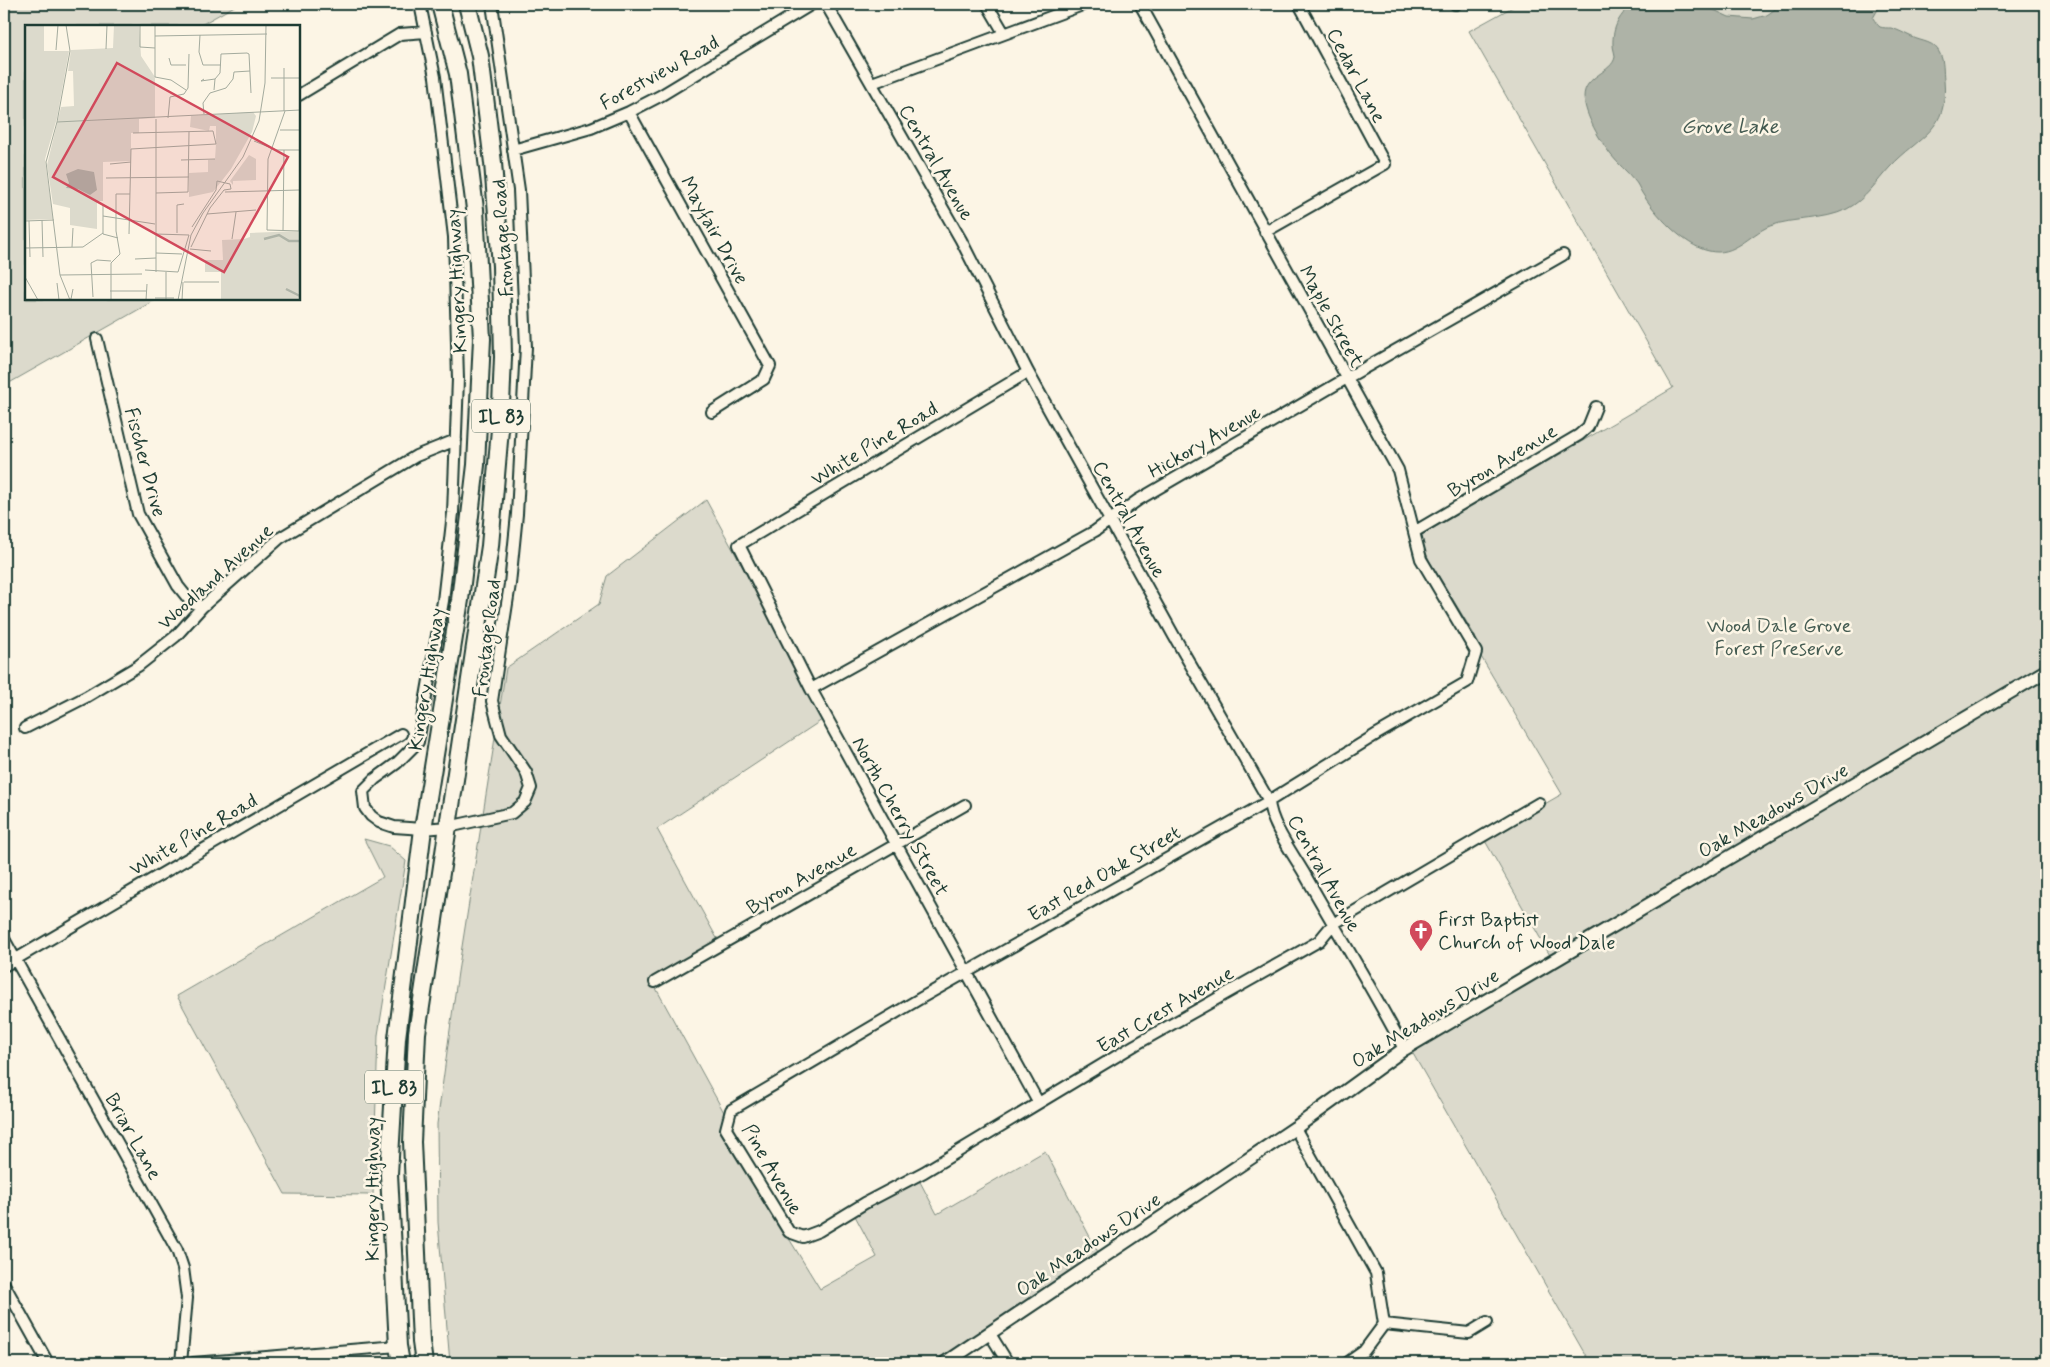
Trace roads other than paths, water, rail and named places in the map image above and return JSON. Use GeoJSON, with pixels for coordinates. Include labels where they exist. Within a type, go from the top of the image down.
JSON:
{"type":"FeatureCollection","features":[{"type":"Feature","properties":{"kind":"highway","name":"Kingery Highway"},"geometry":{"type":"LineString","coordinates":[[401,1363],[398,1346],[389,1174],[396,1038],[423,828],[460,600],[476,464],[482,338],[475,209],[460,84],[440,4]]}},
{"type":"Feature","properties":{"kind":"highway","name":"Kingery Highway"},"geometry":{"type":"LineString","coordinates":[[424,1363],[421,1342],[412,1142],[417,1033],[490,546],[500,429],[503,357],[500,266],[492,163],[480,56],[467,4]]}},
{"type":"Feature","properties":{"kind":"street","name":"Frontage Road"},"geometry":{"type":"LineString","coordinates":[[420,4],[436,77],[454,237],[458,380],[453,513],[443,601],[418,742],[364,791],[365,808],[379,822],[394,827],[423,828],[448,826],[512,813],[525,802],[531,788],[526,772],[501,736],[492,701],[510,584],[517,514],[526,347],[519,190],[492,4]]}},
{"type":"Feature","properties":{"kind":"street","name":"Forestview Road"},"geometry":{"type":"LineString","coordinates":[[513,150],[591,128],[629,112],[812,4]]}},
{"type":"Feature","properties":{"kind":"street","name":"Central Avenue"},"geometry":{"type":"LineString","coordinates":[[826,4],[962,240],[1028,372],[1174,636],[1269,801],[1270,810],[1284,838],[1369,984],[1404,1050]]}},
{"type":"Feature","properties":{"kind":"street"},"geometry":{"type":"LineString","coordinates":[[987,4],[1004,34]]}},
{"type":"Feature","properties":{"kind":"street"},"geometry":{"type":"LineString","coordinates":[[872,83],[1085,4]]}},
{"type":"Feature","properties":{"kind":"street","name":"Maple Street"},"geometry":{"type":"LineString","coordinates":[[1140,4],[1398,470],[1421,559],[1476,652]]}},
{"type":"Feature","properties":{"kind":"street","name":"Cedar Lane"},"geometry":{"type":"LineString","coordinates":[[1265,232],[1385,164],[1298,4]]}},
{"type":"Feature","properties":{"kind":"street"},"geometry":{"type":"LineString","coordinates":[[300,94],[400,34],[426,32]]}},
{"type":"Feature","properties":{"kind":"street","name":"Mayfair Drive"},"geometry":{"type":"LineString","coordinates":[[629,112],[770,366],[764,380],[712,412]]}},
{"type":"Feature","properties":{"kind":"street","name":"Hickory Avenue"},"geometry":{"type":"LineString","coordinates":[[811,688],[1095,531],[1110,518],[1138,500],[1563,255]]}},
{"type":"Feature","properties":{"kind":"street","name":"Fischer Drive"},"geometry":{"type":"LineString","coordinates":[[97,339],[138,514],[178,586],[190,601],[202,607]]}},
{"type":"Feature","properties":{"kind":"street","name":"White Pine Road"},"geometry":{"type":"LineString","coordinates":[[739,545],[1028,372]]}},
{"type":"Feature","properties":{"kind":"street","name":"Byron Avenue"},"geometry":{"type":"LineString","coordinates":[[1414,532],[1579,435],[1588,427],[1596,407]]}},
{"type":"Feature","properties":{"kind":"street","name":"Woodland Avenue"},"geometry":{"type":"LineString","coordinates":[[26,728],[86,697],[138,666],[176,636],[202,607],[280,538],[416,456],[456,440]]}},
{"type":"Feature","properties":{"kind":"street","name":"North Cherry Street"},"geometry":{"type":"LineString","coordinates":[[739,545],[811,688],[1038,1102]]}},
{"type":"Feature","properties":{"kind":"street","name":"East Red Oak Street"},"geometry":{"type":"LineString","coordinates":[[730,1110],[1217,829],[1269,801],[1377,734],[1467,682],[1476,652]]}},
{"type":"Feature","properties":{"kind":"street","name":"Oak Meadows Drive"},"geometry":{"type":"LineString","coordinates":[[945,1363],[1295,1128],[1404,1050],[2046,671]]}},
{"type":"Feature","properties":{"kind":"street","name":"White Pine Road"},"geometry":{"type":"LineString","coordinates":[[4,966],[401,734]]}},
{"type":"Feature","properties":{"kind":"street","name":"East Crest Avenue"},"geometry":{"type":"LineString","coordinates":[[803,1237],[819,1231],[865,1203],[924,1172],[1038,1102],[1319,941],[1333,924],[1539,803]]}},
{"type":"Feature","properties":{"kind":"street","name":"Byron Avenue"},"geometry":{"type":"LineString","coordinates":[[655,982],[965,805]]}},
{"type":"Feature","properties":{"kind":"street","name":"Briar Lane"},"geometry":{"type":"LineString","coordinates":[[4,939],[177,1250],[183,1268],[187,1298],[181,1363]]}},
{"type":"Feature","properties":{"kind":"street","name":"Pine Avenue"},"geometry":{"type":"LineString","coordinates":[[730,1110],[726,1129],[789,1232],[803,1237]]}},
{"type":"Feature","properties":{"kind":"street"},"geometry":{"type":"LineString","coordinates":[[1295,1128],[1376,1273],[1384,1324],[1364,1351],[1347,1363]]}},
{"type":"Feature","properties":{"kind":"street"},"geometry":{"type":"LineString","coordinates":[[4,1284],[48,1363]]}},
{"type":"Feature","properties":{"kind":"street"},"geometry":{"type":"LineString","coordinates":[[1384,1324],[1469,1333],[1487,1322]]}},
{"type":"Feature","properties":{"kind":"street"},"geometry":{"type":"LineString","coordinates":[[990,1334],[1008,1363]]}},
{"type":"Feature","properties":{"kind":"street"},"geometry":{"type":"LineString","coordinates":[[193,1363],[398,1346]]}},
{"type":"Feature","properties":{"kind":"water","name":"Grove Lake"},"geometry":{"type":"Polygon","coordinates":[[[1634,4],[1701,4],[1729,17],[1753,19],[1767,15],[1782,4],[1881,4],[1873,18],[1879,26],[1891,28],[1928,42],[1938,50],[1943,67],[1944,97],[1942,111],[1930,131],[1901,156],[1865,195],[1847,209],[1838,213],[1770,226],[1726,251],[1709,251],[1699,248],[1680,236],[1654,210],[1635,182],[1602,142],[1587,112],[1584,97],[1585,90],[1593,79],[1613,62],[1615,57],[1613,39],[1618,21],[1634,4]]]}},
{"type":"Feature","properties":{"kind":"place","name":"First Baptist Church of Wood Dale"},"geometry":{"type":"Point","coordinates":[1421,952]}},
{"type":"Feature","properties":{"kind":"park label","name":"Wood Dale Grove Forest Preserve"},"geometry":{"type":"Point","coordinates":[1779,636]}}]}
